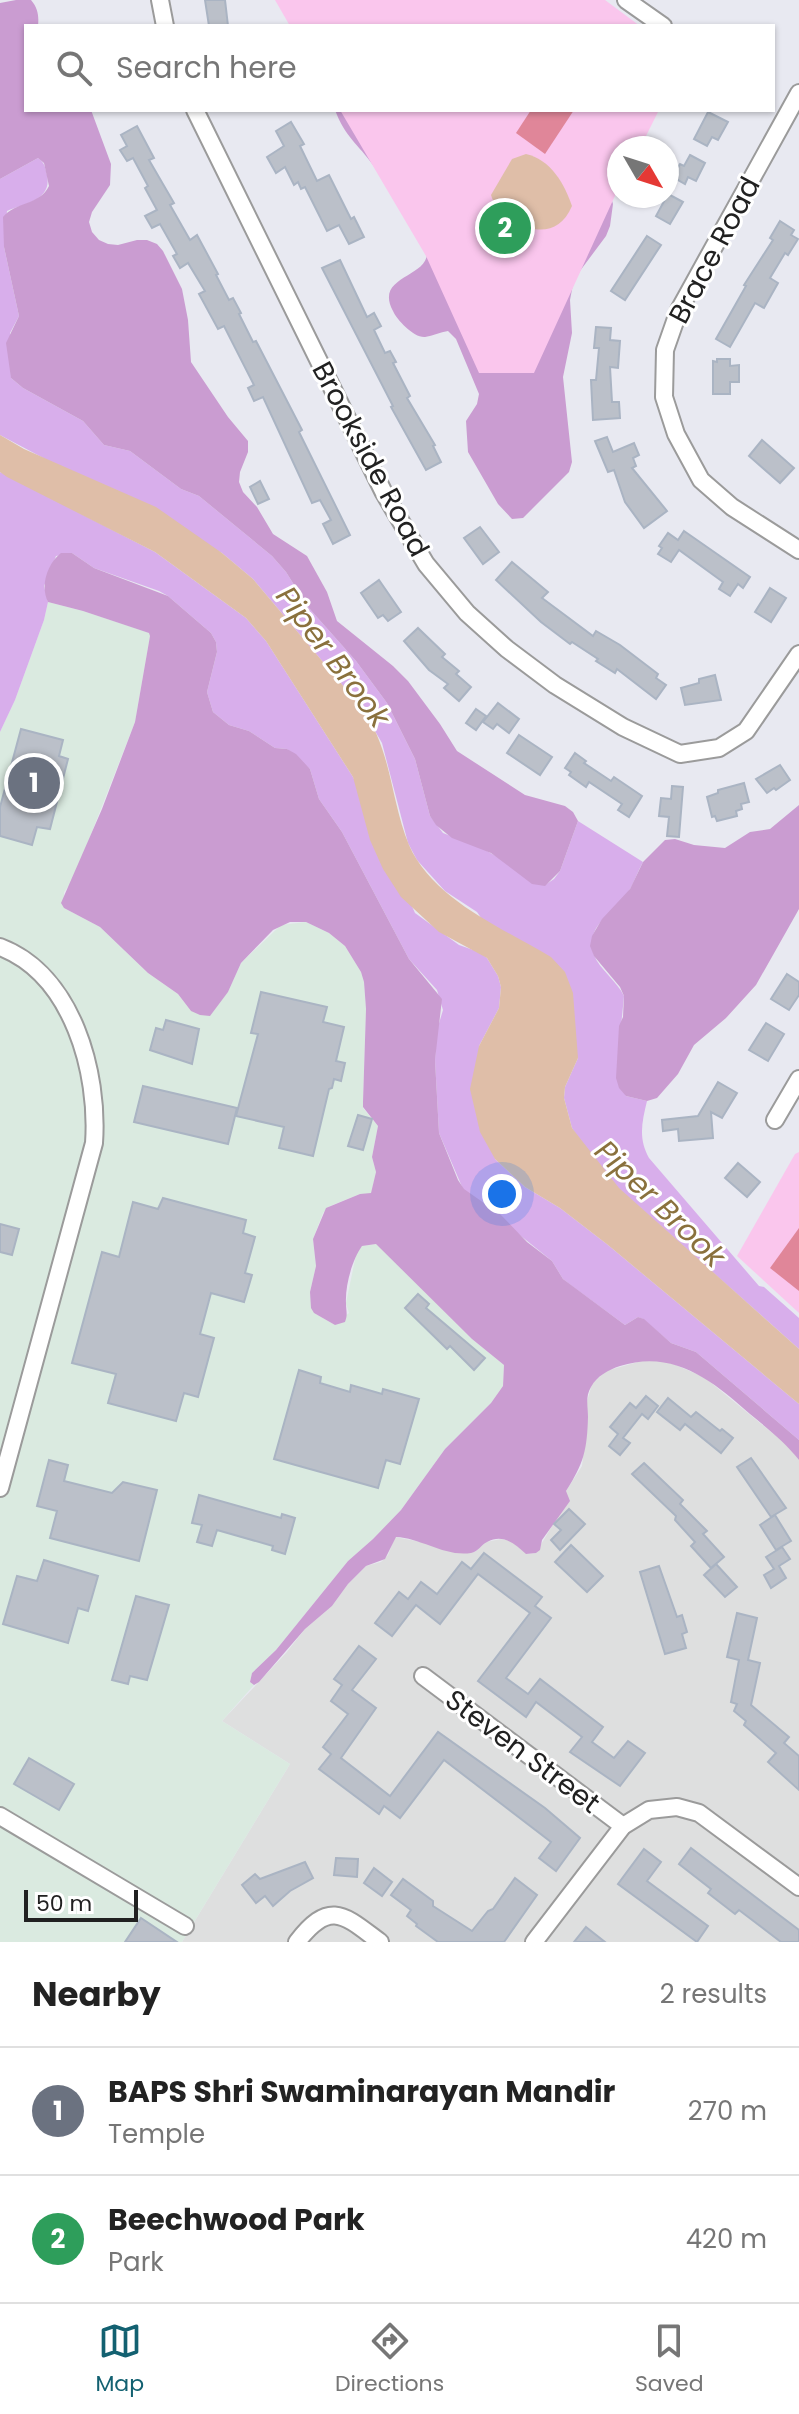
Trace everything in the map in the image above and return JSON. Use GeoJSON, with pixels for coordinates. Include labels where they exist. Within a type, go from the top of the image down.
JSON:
{"type":"FeatureCollection","features":[{"type":"Feature","properties":{"kind":"street"},"geometry":{"type":"LineString","coordinates":[[160,0],[165,24]]}},
{"type":"Feature","properties":{"kind":"street"},"geometry":{"type":"LineString","coordinates":[[626,0],[660,24]]}},
{"type":"Feature","properties":{"kind":"street","name":"Brace Road"},"geometry":{"type":"LineString","coordinates":[[799,93],[679,310],[665,350],[664,397],[676,434],[701,480],[732,507],[799,550]]}},
{"type":"Feature","properties":{"kind":"street"},"geometry":{"type":"LineString","coordinates":[[775,104],[788,113]]}},
{"type":"Feature","properties":{"kind":"street","name":"Brookside Road"},"geometry":{"type":"LineString","coordinates":[[196,112],[384,493],[426,564],[467,613],[507,649],[555,685],[623,727],[680,754],[719,748],[746,731],[799,654]]}},
{"type":"Feature","properties":{"kind":"street"},"geometry":{"type":"LineString","coordinates":[[0,947],[36,970],[55,990],[74,1023],[91,1081],[95,1122],[94,1143],[0,1488]]}},
{"type":"Feature","properties":{"kind":"street"},"geometry":{"type":"LineString","coordinates":[[775,1120],[799,1079]]}},
{"type":"Feature","properties":{"kind":"street","name":"Steven Street"},"geometry":{"type":"LineString","coordinates":[[423,1676],[623,1826]]}},
{"type":"Feature","properties":{"kind":"street"},"geometry":{"type":"LineString","coordinates":[[534,1942],[623,1826],[649,1810],[677,1807],[699,1813],[799,1887]]}},
{"type":"Feature","properties":{"kind":"street"},"geometry":{"type":"LineString","coordinates":[[0,1816],[185,1926]]}},
{"type":"Feature","properties":{"kind":"street"},"geometry":{"type":"LineString","coordinates":[[297,1942],[316,1922],[330,1914],[347,1917],[380,1942]]}},
{"type":"Feature","properties":{"kind":"shaded area"},"geometry":{"type":"Polygon","coordinates":[[[31,0],[38,15],[38,24],[24,24],[24,112],[92,112],[111,164],[110,185],[89,222],[92,232],[108,244],[147,240],[157,244],[182,289],[191,362],[248,441],[239,482],[243,492],[257,507],[273,534],[307,556],[327,592],[337,621],[408,681],[457,751],[525,795],[565,806],[573,812],[578,821],[560,871],[545,886],[532,884],[491,853],[452,838],[436,825],[430,816],[415,759],[387,703],[356,661],[308,607],[272,556],[199,496],[181,489],[130,451],[104,445],[83,421],[23,388],[11,378],[6,343],[19,316],[4,247],[3,217],[14,208],[40,197],[49,186],[44,163],[38,158],[0,179],[0,3],[31,0]]]}},
{"type":"Feature","properties":{"kind":"shaded area"},"geometry":{"type":"Polygon","coordinates":[[[275,0],[605,0],[637,24],[289,24],[275,0]]]}},
{"type":"Feature","properties":{"kind":"shaded area"},"geometry":{"type":"Polygon","coordinates":[[[336,112],[485,112],[607,145],[607,208],[612,208],[610,226],[574,279],[570,300],[572,333],[563,377],[572,462],[569,472],[523,518],[512,519],[498,504],[468,452],[466,421],[477,404],[479,394],[456,339],[448,331],[425,337],[416,335],[393,311],[389,298],[391,289],[423,263],[427,255],[425,243],[373,165],[347,134],[336,112]]]}},
{"type":"Feature","properties":{"kind":"shaded area"},"geometry":{"type":"Polygon","coordinates":[[[341,112],[658,112],[646,136],[607,136],[607,208],[609,208],[534,373],[479,373],[426,256],[341,112]]]}},
{"type":"Feature","properties":{"kind":"shaded area"},"geometry":{"type":"Polygon","coordinates":[[[530,112],[573,112],[545,154],[516,133],[530,112]]]}},
{"type":"Feature","properties":{"kind":"shaded area"},"geometry":{"type":"Polygon","coordinates":[[[526,154],[549,167],[569,197],[572,206],[554,227],[538,230],[521,225],[502,212],[492,199],[491,195],[512,159],[526,154]]]}},
{"type":"Feature","properties":{"kind":"shaded area"},"geometry":{"type":"Polygon","coordinates":[[[38,158],[46,170],[46,190],[30,203],[7,211],[4,247],[19,316],[10,333],[11,378],[23,388],[83,421],[104,445],[130,451],[181,489],[199,496],[272,556],[308,607],[356,661],[387,703],[415,759],[430,816],[443,833],[482,848],[545,885],[560,871],[578,821],[643,862],[629,891],[597,927],[592,945],[597,960],[624,996],[617,1067],[626,1096],[647,1101],[642,1137],[649,1158],[759,1286],[799,1318],[799,1349],[618,1188],[583,1145],[572,1128],[564,1098],[565,1087],[578,1058],[477,912],[445,891],[417,860],[408,843],[382,743],[361,707],[253,579],[222,553],[0,435],[0,179],[38,158]]]}},
{"type":"Feature","properties":{"kind":"shaded area"},"geometry":{"type":"Polygon","coordinates":[[[0,435],[24,449],[156,507],[222,553],[253,579],[361,707],[379,740],[403,828],[420,864],[452,897],[551,957],[565,972],[573,993],[578,1058],[565,1087],[564,1098],[572,1128],[619,1188],[799,1349],[799,1404],[608,1245],[560,1208],[525,1187],[495,1159],[480,1132],[470,1089],[479,1046],[499,1008],[501,987],[487,958],[439,932],[401,897],[383,869],[370,840],[353,777],[266,641],[246,618],[155,552],[0,472],[0,435]]]}},
{"type":"Feature","properties":{"kind":"shaded area"},"geometry":{"type":"Polygon","coordinates":[[[0,472],[155,552],[246,618],[266,641],[353,777],[415,913],[459,945],[487,958],[498,976],[501,987],[499,1008],[479,1046],[495,1159],[525,1187],[560,1208],[608,1245],[799,1404],[799,1440],[696,1352],[671,1343],[638,1317],[625,1325],[572,1286],[563,1279],[552,1261],[463,1189],[439,1133],[435,1060],[437,1030],[443,1010],[437,990],[409,959],[342,832],[319,799],[310,769],[287,749],[275,748],[249,731],[229,725],[213,712],[207,692],[217,652],[211,633],[159,591],[94,568],[72,553],[56,556],[44,586],[48,602],[44,620],[0,732],[0,472]]]}},
{"type":"Feature","properties":{"kind":"shaded area"},"geometry":{"type":"Polygon","coordinates":[[[61,553],[72,553],[94,568],[168,596],[211,633],[217,652],[207,692],[213,712],[229,725],[249,731],[275,748],[296,754],[310,769],[319,799],[342,832],[409,959],[442,999],[435,1060],[439,1133],[464,1189],[501,1215],[527,1242],[552,1261],[563,1279],[625,1325],[638,1317],[644,1319],[671,1343],[696,1352],[799,1440],[799,1460],[736,1401],[691,1371],[657,1362],[639,1362],[616,1368],[600,1377],[589,1391],[585,1448],[581,1464],[566,1491],[570,1501],[542,1540],[540,1550],[526,1554],[513,1543],[498,1539],[487,1542],[473,1552],[461,1554],[396,1537],[385,1559],[366,1566],[259,1682],[254,1685],[250,1682],[252,1673],[276,1650],[348,1561],[401,1510],[445,1449],[491,1403],[503,1386],[504,1365],[472,1339],[376,1244],[362,1246],[355,1258],[347,1289],[345,1322],[335,1325],[311,1308],[310,1292],[316,1266],[313,1239],[326,1208],[360,1194],[371,1193],[376,1172],[372,1157],[378,1126],[363,1107],[364,982],[345,946],[329,933],[306,922],[290,922],[273,930],[241,963],[228,992],[210,1016],[200,1015],[191,1011],[178,994],[148,973],[100,927],[64,908],[61,903],[135,722],[150,636],[149,633],[83,611],[48,602],[46,576],[61,553]]]}},
{"type":"Feature","properties":{"kind":"shaded area"},"geometry":{"type":"Polygon","coordinates":[[[48,602],[150,633],[135,722],[73,880],[64,892],[64,908],[100,927],[148,973],[178,994],[191,1011],[221,1000],[241,963],[281,925],[306,922],[329,933],[345,946],[364,982],[363,1108],[378,1126],[372,1157],[376,1172],[371,1194],[360,1194],[330,1206],[323,1213],[313,1239],[316,1266],[310,1292],[314,1313],[335,1325],[349,1313],[346,1303],[356,1255],[362,1246],[377,1244],[472,1339],[504,1365],[503,1386],[491,1403],[445,1449],[401,1510],[348,1561],[276,1650],[252,1673],[250,1682],[254,1685],[222,1721],[290,1764],[182,1942],[0,1942],[0,732],[15,700],[48,602]]]}},
{"type":"Feature","properties":{"kind":"shaded area"},"geometry":{"type":"Polygon","coordinates":[[[799,805],[799,909],[756,985],[726,1018],[694,1045],[678,1074],[657,1098],[647,1101],[626,1096],[616,1078],[624,996],[590,946],[602,919],[630,889],[643,862],[665,840],[725,848],[750,832],[770,829],[799,805]]]}},
{"type":"Feature","properties":{"kind":"shaded area"},"geometry":{"type":"Polygon","coordinates":[[[799,1152],[799,1313],[737,1256],[795,1154],[799,1152]]]}},
{"type":"Feature","properties":{"kind":"shaded area"},"geometry":{"type":"Polygon","coordinates":[[[799,1228],[799,1291],[770,1268],[799,1228]]]}},
{"type":"Feature","properties":{"kind":"shaded area"},"geometry":{"type":"Polygon","coordinates":[[[645,1360],[666,1361],[704,1377],[787,1445],[799,1460],[799,1942],[182,1942],[290,1764],[222,1721],[366,1566],[381,1562],[388,1555],[395,1537],[475,1552],[486,1542],[501,1539],[511,1541],[527,1554],[536,1553],[552,1526],[566,1491],[582,1466],[588,1415],[586,1405],[592,1384],[606,1371],[645,1360]]]}},
{"type":"Feature","properties":{"kind":"building"},"geometry":{"type":"Polygon","coordinates":[[[205,0],[225,0],[228,24],[209,24],[205,0]]]}},
{"type":"Feature","properties":{"kind":"building"},"geometry":{"type":"Polygon","coordinates":[[[708,112],[728,122],[718,140],[712,137],[707,146],[694,139],[708,112]]]}},
{"type":"Feature","properties":{"kind":"building"},"geometry":{"type":"Polygon","coordinates":[[[291,122],[304,144],[300,146],[317,181],[329,175],[351,219],[354,217],[364,237],[349,244],[339,225],[327,231],[305,187],[301,189],[298,182],[294,185],[285,167],[276,173],[267,157],[284,146],[276,131],[291,122]]]}},
{"type":"Feature","properties":{"kind":"building"},"geometry":{"type":"Polygon","coordinates":[[[137,126],[154,158],[149,160],[174,203],[170,205],[190,240],[197,235],[229,300],[233,298],[253,342],[256,341],[302,430],[299,432],[350,535],[333,544],[323,524],[331,520],[320,500],[312,503],[263,397],[254,401],[248,388],[254,385],[224,326],[218,329],[199,294],[205,291],[188,263],[180,268],[173,256],[177,254],[160,224],[152,228],[145,216],[157,210],[145,188],[148,186],[133,158],[127,161],[120,150],[127,146],[121,135],[137,126]]]}},
{"type":"Feature","properties":{"kind":"building"},"geometry":{"type":"Polygon","coordinates":[[[690,155],[705,163],[696,181],[688,177],[685,184],[679,180],[679,166],[684,166],[690,155]]]}},
{"type":"Feature","properties":{"kind":"building"},"geometry":{"type":"Polygon","coordinates":[[[679,200],[683,202],[670,224],[656,216],[660,208],[679,208],[679,200]]]}},
{"type":"Feature","properties":{"kind":"building"},"geometry":{"type":"Polygon","coordinates":[[[780,221],[794,230],[791,235],[798,239],[770,278],[778,283],[764,308],[755,303],[730,347],[716,339],[744,285],[773,240],[770,238],[780,221]]]}},
{"type":"Feature","properties":{"kind":"building"},"geometry":{"type":"Polygon","coordinates":[[[647,236],[661,245],[625,300],[611,291],[647,236]]]}},
{"type":"Feature","properties":{"kind":"building"},"geometry":{"type":"Polygon","coordinates":[[[340,260],[367,317],[374,313],[381,326],[374,330],[385,353],[390,351],[396,362],[393,363],[410,396],[407,398],[435,445],[441,462],[426,470],[322,268],[340,260]]]}},
{"type":"Feature","properties":{"kind":"building"},"geometry":{"type":"Polygon","coordinates":[[[596,327],[611,328],[610,340],[620,341],[618,368],[610,367],[612,402],[619,402],[620,418],[593,420],[591,380],[596,380],[599,348],[594,348],[596,327]]]}},
{"type":"Feature","properties":{"kind":"building"},"geometry":{"type":"Polygon","coordinates":[[[717,359],[730,359],[730,366],[739,365],[739,382],[730,382],[730,394],[713,394],[713,361],[717,362],[717,359]]]}},
{"type":"Feature","properties":{"kind":"building"},"geometry":{"type":"Polygon","coordinates":[[[607,437],[613,452],[634,443],[639,455],[633,458],[636,466],[632,468],[667,511],[644,528],[625,502],[614,470],[608,472],[595,441],[607,437]]]}},
{"type":"Feature","properties":{"kind":"building"},"geometry":{"type":"Polygon","coordinates":[[[762,440],[794,468],[780,483],[749,456],[762,440]]]}},
{"type":"Feature","properties":{"kind":"building"},"geometry":{"type":"Polygon","coordinates":[[[260,481],[269,499],[258,504],[250,487],[260,481]]]}},
{"type":"Feature","properties":{"kind":"building"},"geometry":{"type":"Polygon","coordinates":[[[480,527],[499,552],[483,564],[464,538],[480,527]]]}},
{"type":"Feature","properties":{"kind":"building"},"geometry":{"type":"Polygon","coordinates":[[[684,531],[750,577],[743,588],[738,584],[730,596],[719,589],[723,582],[679,550],[671,562],[658,554],[662,548],[659,546],[668,533],[678,540],[684,531]]]}},
{"type":"Feature","properties":{"kind":"building"},"geometry":{"type":"Polygon","coordinates":[[[512,562],[548,592],[542,598],[593,636],[596,631],[620,645],[658,674],[656,678],[666,685],[656,699],[617,669],[615,673],[572,642],[570,644],[496,580],[512,562]]]}},
{"type":"Feature","properties":{"kind":"building"},"geometry":{"type":"Polygon","coordinates":[[[379,580],[401,612],[388,621],[383,615],[378,618],[361,593],[379,580]]]}},
{"type":"Feature","properties":{"kind":"building"},"geometry":{"type":"Polygon","coordinates":[[[770,588],[786,598],[771,622],[755,612],[770,588]]]}},
{"type":"Feature","properties":{"kind":"building"},"geometry":{"type":"Polygon","coordinates":[[[418,628],[445,654],[442,657],[459,671],[456,674],[471,687],[459,701],[444,688],[448,684],[429,670],[404,641],[418,628]]]}},
{"type":"Feature","properties":{"kind":"building"},"geometry":{"type":"Polygon","coordinates":[[[715,675],[721,700],[685,705],[681,688],[715,675]]]}},
{"type":"Feature","properties":{"kind":"building"},"geometry":{"type":"Polygon","coordinates":[[[498,703],[519,719],[509,733],[497,724],[493,729],[483,722],[498,703]]]}},
{"type":"Feature","properties":{"kind":"building"},"geometry":{"type":"Polygon","coordinates":[[[476,709],[486,716],[476,730],[466,723],[476,709]]]}},
{"type":"Feature","properties":{"kind":"building"},"geometry":{"type":"Polygon","coordinates":[[[21,729],[63,740],[59,756],[68,759],[50,829],[37,827],[32,845],[0,836],[0,807],[21,729]]]}},
{"type":"Feature","properties":{"kind":"building"},"geometry":{"type":"Polygon","coordinates":[[[519,735],[552,757],[540,775],[507,753],[519,735]]]}},
{"type":"Feature","properties":{"kind":"building"},"geometry":{"type":"Polygon","coordinates":[[[575,753],[611,781],[614,777],[642,796],[629,817],[618,810],[622,804],[589,782],[586,787],[569,775],[571,772],[565,768],[575,753]]]}},
{"type":"Feature","properties":{"kind":"building"},"geometry":{"type":"Polygon","coordinates":[[[780,765],[790,780],[767,793],[756,779],[780,765]]]}},
{"type":"Feature","properties":{"kind":"building"},"geometry":{"type":"Polygon","coordinates":[[[744,783],[749,802],[741,804],[742,809],[736,811],[737,816],[717,821],[715,816],[712,817],[707,797],[718,793],[718,790],[744,783]]]}},
{"type":"Feature","properties":{"kind":"building"},"geometry":{"type":"Polygon","coordinates":[[[672,786],[683,787],[679,837],[667,836],[669,817],[659,816],[661,798],[671,799],[672,786]]]}},
{"type":"Feature","properties":{"kind":"building"},"geometry":{"type":"Polygon","coordinates":[[[787,974],[799,982],[799,995],[789,1010],[771,999],[787,974]]]}},
{"type":"Feature","properties":{"kind":"building"},"geometry":{"type":"Polygon","coordinates":[[[261,992],[327,1007],[323,1022],[344,1027],[336,1061],[345,1063],[341,1081],[334,1079],[329,1089],[313,1156],[279,1148],[284,1127],[236,1116],[258,1034],[251,1033],[261,992]]]}},
{"type":"Feature","properties":{"kind":"building"},"geometry":{"type":"Polygon","coordinates":[[[166,1020],[199,1029],[192,1064],[150,1050],[156,1028],[163,1030],[166,1020]]]}},
{"type":"Feature","properties":{"kind":"building"},"geometry":{"type":"Polygon","coordinates":[[[766,1023],[784,1034],[768,1061],[749,1050],[766,1023]]]}},
{"type":"Feature","properties":{"kind":"building"},"geometry":{"type":"Polygon","coordinates":[[[718,1082],[737,1093],[722,1118],[711,1112],[713,1138],[679,1141],[678,1129],[663,1131],[662,1120],[698,1116],[718,1082]]]}},
{"type":"Feature","properties":{"kind":"building"},"geometry":{"type":"Polygon","coordinates":[[[143,1086],[237,1108],[228,1144],[134,1122],[143,1086]]]}},
{"type":"Feature","properties":{"kind":"building"},"geometry":{"type":"Polygon","coordinates":[[[358,1115],[372,1119],[363,1150],[348,1146],[358,1115]]]}},
{"type":"Feature","properties":{"kind":"building"},"geometry":{"type":"Polygon","coordinates":[[[738,1163],[760,1182],[747,1197],[725,1178],[738,1163]]]}},
{"type":"Feature","properties":{"kind":"building"},"geometry":{"type":"Polygon","coordinates":[[[163,1198],[246,1220],[243,1233],[255,1237],[245,1273],[252,1275],[244,1302],[211,1293],[200,1334],[214,1338],[198,1397],[184,1393],[176,1421],[108,1403],[116,1374],[72,1363],[102,1252],[119,1257],[133,1202],[158,1209],[163,1198]]]}},
{"type":"Feature","properties":{"kind":"building"},"geometry":{"type":"Polygon","coordinates":[[[0,1224],[19,1229],[12,1255],[0,1252],[0,1224]]]}},
{"type":"Feature","properties":{"kind":"building"},"geometry":{"type":"Polygon","coordinates":[[[418,1294],[429,1304],[426,1308],[485,1358],[474,1370],[450,1346],[447,1349],[405,1308],[418,1294]]]}},
{"type":"Feature","properties":{"kind":"building"},"geometry":{"type":"Polygon","coordinates":[[[299,1370],[321,1377],[320,1383],[350,1392],[351,1385],[382,1394],[383,1389],[419,1399],[400,1464],[386,1460],[378,1488],[274,1459],[299,1370]]]}},
{"type":"Feature","properties":{"kind":"building"},"geometry":{"type":"Polygon","coordinates":[[[646,1396],[658,1406],[648,1419],[642,1414],[623,1438],[630,1443],[620,1455],[609,1446],[618,1434],[610,1427],[630,1403],[636,1408],[646,1396]]]}},
{"type":"Feature","properties":{"kind":"building"},"geometry":{"type":"Polygon","coordinates":[[[668,1398],[691,1417],[696,1412],[733,1438],[721,1453],[685,1424],[680,1430],[657,1412],[668,1398]]]}},
{"type":"Feature","properties":{"kind":"building"},"geometry":{"type":"Polygon","coordinates":[[[751,1458],[786,1508],[771,1517],[737,1467],[751,1458]]]}},
{"type":"Feature","properties":{"kind":"building"},"geometry":{"type":"Polygon","coordinates":[[[49,1460],[68,1465],[64,1481],[112,1493],[123,1482],[157,1490],[139,1561],[50,1538],[57,1511],[37,1506],[49,1460]]]}},
{"type":"Feature","properties":{"kind":"building"},"geometry":{"type":"Polygon","coordinates":[[[644,1463],[683,1500],[680,1504],[707,1531],[703,1534],[724,1557],[711,1568],[691,1546],[695,1542],[675,1520],[676,1516],[632,1474],[644,1463]]]}},
{"type":"Feature","properties":{"kind":"building"},"geometry":{"type":"Polygon","coordinates":[[[199,1495],[281,1518],[282,1514],[295,1518],[285,1554],[272,1550],[273,1546],[217,1530],[212,1546],[197,1542],[202,1525],[192,1523],[199,1495]]]}},
{"type":"Feature","properties":{"kind":"building"},"geometry":{"type":"Polygon","coordinates":[[[569,1509],[585,1524],[560,1550],[551,1540],[561,1530],[554,1524],[569,1509]]]}},
{"type":"Feature","properties":{"kind":"building"},"geometry":{"type":"Polygon","coordinates":[[[775,1515],[791,1541],[776,1550],[760,1525],[775,1515]]]}},
{"type":"Feature","properties":{"kind":"building"},"geometry":{"type":"Polygon","coordinates":[[[571,1545],[603,1576],[587,1592],[555,1562],[571,1545]]]}},
{"type":"Feature","properties":{"kind":"building"},"geometry":{"type":"Polygon","coordinates":[[[782,1547],[790,1559],[779,1566],[786,1578],[771,1588],[764,1575],[774,1569],[766,1557],[782,1547]]]}},
{"type":"Feature","properties":{"kind":"building"},"geometry":{"type":"Polygon","coordinates":[[[484,1553],[542,1597],[535,1606],[551,1618],[506,1678],[528,1694],[540,1679],[603,1727],[592,1742],[614,1758],[628,1741],[645,1753],[620,1786],[570,1752],[582,1737],[536,1702],[526,1717],[478,1681],[530,1613],[478,1574],[440,1624],[416,1605],[392,1636],[375,1623],[399,1592],[408,1599],[421,1582],[437,1594],[462,1562],[471,1569],[484,1553]]]}},
{"type":"Feature","properties":{"kind":"building"},"geometry":{"type":"Polygon","coordinates":[[[44,1560],[98,1576],[88,1611],[78,1608],[68,1643],[3,1624],[17,1576],[37,1581],[44,1560]]]}},
{"type":"Feature","properties":{"kind":"building"},"geometry":{"type":"Polygon","coordinates":[[[716,1564],[737,1587],[725,1597],[704,1575],[716,1564]]]}},
{"type":"Feature","properties":{"kind":"building"},"geometry":{"type":"Polygon","coordinates":[[[659,1566],[677,1617],[682,1615],[687,1632],[682,1634],[686,1648],[665,1654],[640,1572],[659,1566]]]}},
{"type":"Feature","properties":{"kind":"building"},"geometry":{"type":"Polygon","coordinates":[[[136,1596],[169,1605],[147,1680],[130,1676],[128,1684],[112,1680],[136,1596]]]}},
{"type":"Feature","properties":{"kind":"building"},"geometry":{"type":"Polygon","coordinates":[[[737,1613],[757,1618],[748,1660],[760,1663],[751,1705],[789,1737],[784,1743],[799,1756],[799,1790],[768,1762],[776,1753],[744,1725],[746,1721],[734,1711],[737,1704],[731,1702],[739,1660],[727,1657],[737,1613]]]}},
{"type":"Feature","properties":{"kind":"building"},"geometry":{"type":"Polygon","coordinates":[[[359,1646],[376,1659],[352,1690],[376,1708],[341,1758],[390,1796],[438,1732],[545,1808],[580,1838],[556,1871],[539,1858],[551,1842],[444,1760],[400,1818],[384,1806],[379,1814],[319,1769],[331,1754],[323,1747],[348,1714],[331,1701],[342,1685],[334,1679],[359,1646]]]}},
{"type":"Feature","properties":{"kind":"building"},"geometry":{"type":"Polygon","coordinates":[[[29,1758],[74,1784],[59,1810],[14,1784],[29,1758]]]}},
{"type":"Feature","properties":{"kind":"building"},"geometry":{"type":"Polygon","coordinates":[[[691,1848],[799,1930],[799,1942],[781,1942],[739,1910],[735,1914],[708,1893],[711,1889],[679,1864],[691,1848]]]}},
{"type":"Feature","properties":{"kind":"building"},"geometry":{"type":"Polygon","coordinates":[[[644,1849],[661,1862],[647,1881],[708,1926],[697,1942],[618,1884],[644,1849]]]}},
{"type":"Feature","properties":{"kind":"building"},"geometry":{"type":"Polygon","coordinates":[[[336,1858],[358,1859],[357,1877],[334,1875],[336,1858]]]}},
{"type":"Feature","properties":{"kind":"building"},"geometry":{"type":"Polygon","coordinates":[[[305,1862],[313,1878],[290,1891],[273,1906],[265,1896],[256,1903],[242,1885],[255,1874],[260,1879],[305,1862]]]}},
{"type":"Feature","properties":{"kind":"building"},"geometry":{"type":"Polygon","coordinates":[[[374,1868],[392,1882],[382,1896],[364,1883],[374,1868]]]}},
{"type":"Feature","properties":{"kind":"building"},"geometry":{"type":"Polygon","coordinates":[[[515,1878],[537,1895],[504,1942],[438,1942],[416,1926],[407,1916],[411,1910],[391,1895],[403,1879],[433,1901],[433,1906],[472,1931],[493,1909],[515,1878]]]}},
{"type":"Feature","properties":{"kind":"building"},"geometry":{"type":"Polygon","coordinates":[[[141,1918],[177,1942],[125,1942],[141,1918]]]}},
{"type":"Feature","properties":{"kind":"building"},"geometry":{"type":"Polygon","coordinates":[[[586,1927],[605,1942],[574,1942],[586,1927]]]}},
{"type":"Feature","properties":{"kind":"place","name":"Beechwood Park"},"geometry":{"type":"Point","coordinates":[505,228]}},
{"type":"Feature","properties":{"kind":"place","name":"BAPS Shri Swaminarayan Mandir"},"geometry":{"type":"Point","coordinates":[34,783]}},
{"type":"Feature","properties":{"kind":"water label","name":"Piper Brook"},"geometry":{"type":"Point","coordinates":[333,657]}},
{"type":"Feature","properties":{"kind":"water label","name":"Piper Brook"},"geometry":{"type":"Point","coordinates":[660,1204]}}]}
